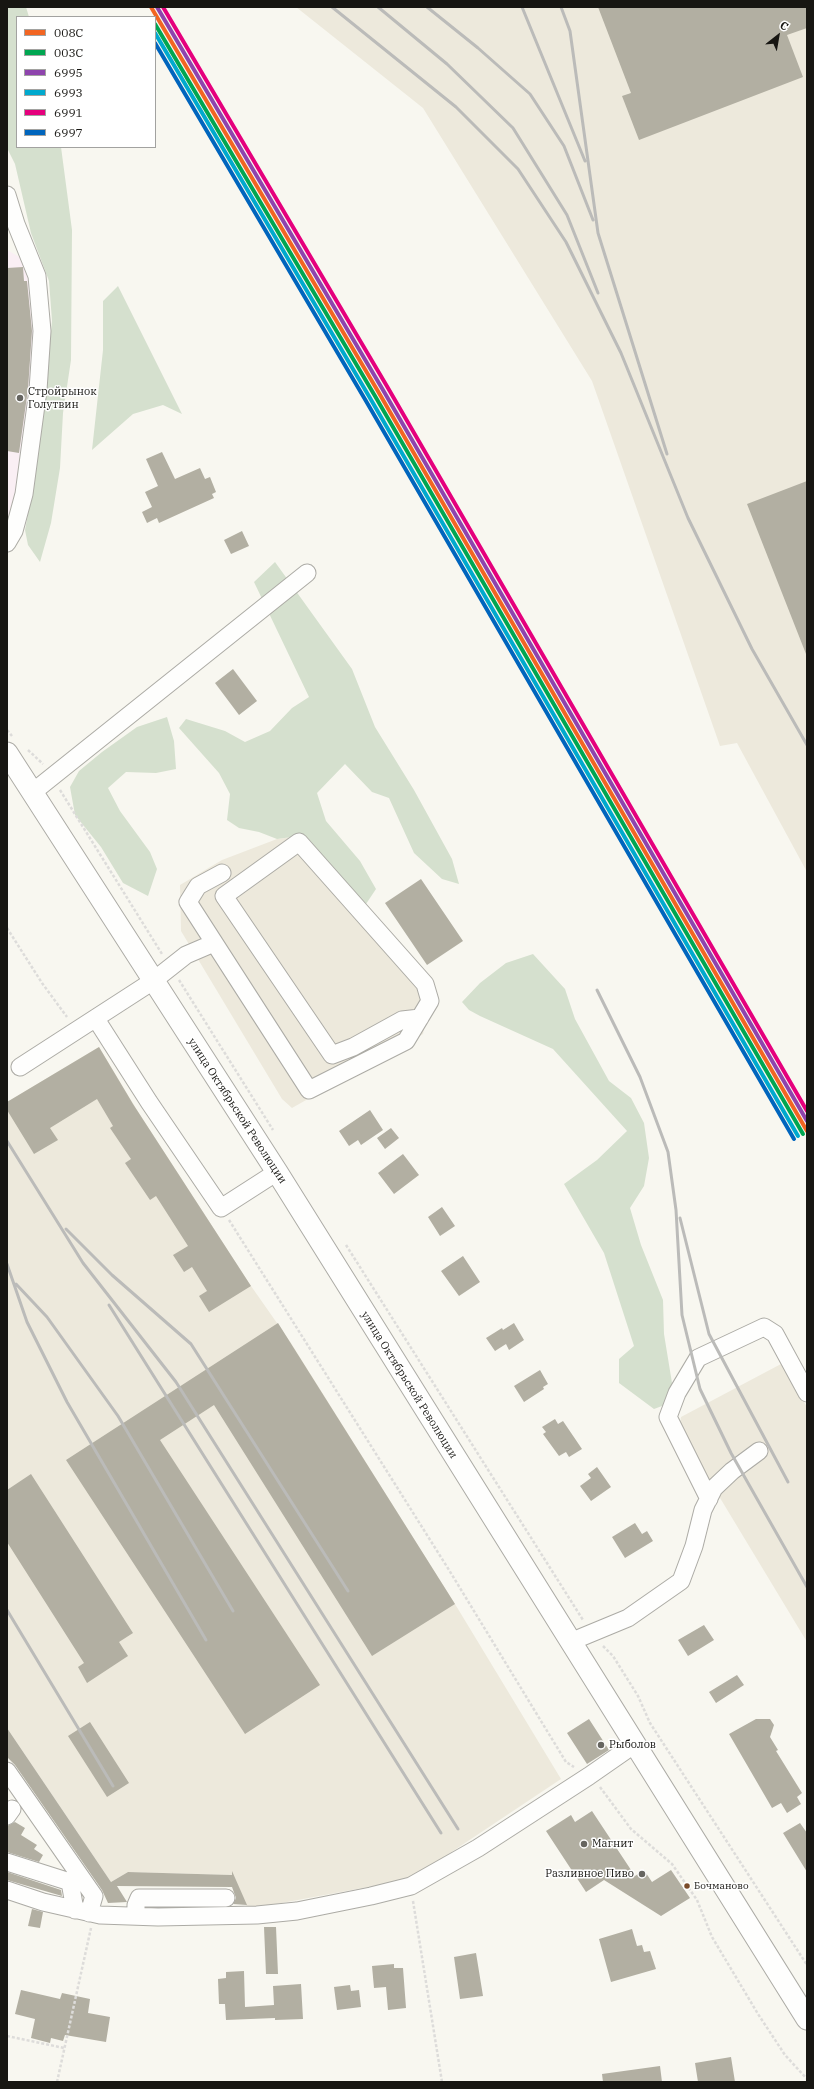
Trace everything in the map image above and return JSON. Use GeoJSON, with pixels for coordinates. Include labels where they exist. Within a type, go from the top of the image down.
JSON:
{"type":"FeatureCollection","features":[{"type":"Feature","properties":{"kind":"main road","name":"улица Октябрьской Революции"},"geometry":{"type":"LineString","coordinates":[[15,746],[33,792],[276,1172],[807,2019]]}},
{"type":"Feature","properties":{"kind":"street"},"geometry":{"type":"LineString","coordinates":[[7,194],[14,232],[37,276],[42,331],[38,390],[24,494],[14,531],[7,542]]}},
{"type":"Feature","properties":{"kind":"street"},"geometry":{"type":"LineString","coordinates":[[33,792],[307,573]]}},
{"type":"Feature","properties":{"kind":"street"},"geometry":{"type":"LineString","coordinates":[[222,874],[198,886],[188,902],[309,1090],[406,1041],[420,1018],[430,1001],[425,984],[299,842],[224,896],[332,1055],[353,1047],[402,1020],[420,1018]]}},
{"type":"Feature","properties":{"kind":"street"},"geometry":{"type":"LineString","coordinates":[[20,1067],[153,981],[170,966],[186,955],[214,944]]}},
{"type":"Feature","properties":{"kind":"street"},"geometry":{"type":"LineString","coordinates":[[96,1019],[149,1102],[221,1208],[276,1172]]}},
{"type":"Feature","properties":{"kind":"street"},"geometry":{"type":"LineString","coordinates":[[709,1499],[668,1417],[677,1393],[698,1358],[764,1328],[776,1334],[807,1393]]}},
{"type":"Feature","properties":{"kind":"street"},"geometry":{"type":"LineString","coordinates":[[570,1642],[590,1632],[628,1618],[681,1581],[694,1546],[703,1510],[709,1499],[718,1484],[759,1451]]}},
{"type":"Feature","properties":{"kind":"street"},"geometry":{"type":"LineString","coordinates":[[7,1890],[43,1902],[86,1912],[136,1916],[257,1915],[297,1911],[411,1886],[478,1848],[589,1776],[635,1744]]}},
{"type":"Feature","properties":{"kind":"street"},"geometry":{"type":"LineString","coordinates":[[7,1771],[94,1896],[86,1912]]}},
{"type":"Feature","properties":{"kind":"street"},"geometry":{"type":"LineString","coordinates":[[7,1862],[70,1882],[86,1912]]}},
{"type":"Feature","properties":{"kind":"street"},"geometry":{"type":"LineString","coordinates":[[136,1916],[136,1905],[139,1898],[226,1898]]}},
{"type":"Feature","properties":{"kind":"path"},"geometry":{"type":"LineString","coordinates":[[7,730],[15,746],[41,762],[52,776],[276,1135]]}},
{"type":"Feature","properties":{"kind":"path"},"geometry":{"type":"LineString","coordinates":[[7,928],[42,983],[77,1031]]}},
{"type":"Feature","properties":{"kind":"path"},"geometry":{"type":"LineString","coordinates":[[221,1208],[449,1570],[566,1762],[589,1776],[631,1829],[672,1864],[697,1900],[712,1937],[758,2014],[785,2055],[807,2079]]}},
{"type":"Feature","properties":{"kind":"path"},"geometry":{"type":"LineString","coordinates":[[344,1242],[590,1632],[613,1656],[638,1696],[650,1723],[807,1965]]}},
{"type":"Feature","properties":{"kind":"path"},"geometry":{"type":"LineString","coordinates":[[411,1886],[442,2082]]}},
{"type":"Feature","properties":{"kind":"path"},"geometry":{"type":"LineString","coordinates":[[56,2082],[64,2048],[86,1912]]}},
{"type":"Feature","properties":{"kind":"path"},"geometry":{"type":"LineString","coordinates":[[7,2036],[64,2048]]}},
{"type":"Feature","properties":{"kind":"shaded area"},"geometry":{"type":"Polygon","coordinates":[[[296,7],[807,7],[807,872],[737,743],[720,746],[592,381],[423,108],[296,7]]]}},
{"type":"Feature","properties":{"kind":"shaded area","name":"Стройрынок Голутвин"},"geometry":{"type":"Polygon","coordinates":[[[7,250],[30,263],[38,331],[12,520],[7,528],[7,250]]]}},
{"type":"Feature","properties":{"kind":"shaded area"},"geometry":{"type":"Polygon","coordinates":[[[292,837],[312,852],[434,981],[423,1034],[292,1108],[282,1099],[181,931],[180,885],[222,860],[277,839],[292,837]]]}},
{"type":"Feature","properties":{"kind":"shaded area"},"geometry":{"type":"Polygon","coordinates":[[[99,1047],[137,1110],[251,1286],[291,1343],[455,1604],[561,1779],[411,1879],[260,1907],[247,1907],[233,1875],[128,1872],[111,1882],[7,1728],[7,1102],[99,1047]]]}},
{"type":"Feature","properties":{"kind":"shaded area"},"geometry":{"type":"Polygon","coordinates":[[[781,1364],[807,1407],[807,1642],[679,1430],[681,1417],[781,1364]]]}},
{"type":"Feature","properties":{"kind":"green space"},"geometry":{"type":"Polygon","coordinates":[[[7,7],[26,7],[29,16],[16,16],[16,148],[61,148],[72,230],[71,360],[63,413],[60,468],[51,523],[40,562],[28,545],[25,530],[35,477],[52,321],[49,281],[31,233],[15,164],[7,148],[7,7]]]}},
{"type":"Feature","properties":{"kind":"green space"},"geometry":{"type":"Polygon","coordinates":[[[118,286],[182,414],[163,405],[133,414],[92,450],[103,350],[103,301],[118,286]]]}},
{"type":"Feature","properties":{"kind":"green space"},"geometry":{"type":"Polygon","coordinates":[[[275,562],[352,669],[375,727],[414,790],[452,859],[459,884],[442,879],[414,853],[389,798],[372,792],[345,764],[317,793],[326,821],[360,861],[376,889],[364,907],[292,837],[277,839],[259,832],[239,828],[227,820],[230,794],[219,773],[179,728],[186,719],[225,731],[245,742],[270,731],[292,708],[309,697],[254,582],[275,562]]]}},
{"type":"Feature","properties":{"kind":"green space"},"geometry":{"type":"Polygon","coordinates":[[[167,717],[174,741],[176,769],[156,773],[126,772],[108,788],[120,811],[150,852],[157,869],[148,896],[123,883],[101,847],[75,815],[70,787],[79,771],[102,752],[137,727],[167,717]]]}},
{"type":"Feature","properties":{"kind":"green space"},"geometry":{"type":"Polygon","coordinates":[[[533,954],[565,989],[575,1019],[609,1081],[631,1098],[644,1123],[649,1158],[644,1186],[630,1208],[641,1245],[663,1300],[664,1334],[672,1383],[670,1403],[654,1409],[619,1383],[619,1359],[634,1346],[604,1253],[564,1184],[597,1160],[627,1131],[553,1049],[480,1016],[469,1010],[462,1002],[480,983],[506,963],[533,954]]]}},
{"type":"Feature","properties":{"kind":"building"},"geometry":{"type":"Polygon","coordinates":[[[598,7],[807,7],[807,28],[787,35],[803,77],[639,140],[622,96],[631,93],[598,7]]]}},
{"type":"Feature","properties":{"kind":"building","name":"Стройрынок Голутвин"},"geometry":{"type":"Polygon","coordinates":[[[23,267],[24,281],[27,281],[32,331],[28,389],[19,453],[7,451],[7,268],[23,267]]]}},
{"type":"Feature","properties":{"kind":"building"},"geometry":{"type":"Polygon","coordinates":[[[162,452],[175,479],[200,468],[205,479],[210,477],[216,492],[212,494],[214,498],[159,523],[157,518],[147,523],[142,512],[152,507],[145,492],[158,486],[146,459],[162,452]]]}},
{"type":"Feature","properties":{"kind":"building"},"geometry":{"type":"Polygon","coordinates":[[[807,481],[807,654],[806,654],[747,504],[807,481]]]}},
{"type":"Feature","properties":{"kind":"building"},"geometry":{"type":"Polygon","coordinates":[[[242,531],[249,546],[231,554],[224,540],[242,531]]]}},
{"type":"Feature","properties":{"kind":"building"},"geometry":{"type":"Polygon","coordinates":[[[233,669],[257,701],[239,715],[215,683],[233,669]]]}},
{"type":"Feature","properties":{"kind":"building"},"geometry":{"type":"Polygon","coordinates":[[[421,879],[463,941],[427,965],[385,903],[421,879]]]}},
{"type":"Feature","properties":{"kind":"building"},"geometry":{"type":"Polygon","coordinates":[[[99,1047],[133,1104],[251,1286],[209,1312],[199,1296],[207,1291],[192,1267],[184,1272],[173,1255],[188,1246],[156,1196],[150,1200],[125,1163],[131,1159],[110,1128],[113,1126],[97,1099],[50,1128],[58,1140],[34,1154],[7,1110],[7,1102],[99,1047]]]}},
{"type":"Feature","properties":{"kind":"building"},"geometry":{"type":"Polygon","coordinates":[[[370,1110],[383,1130],[361,1145],[358,1140],[349,1146],[339,1131],[370,1110]]]}},
{"type":"Feature","properties":{"kind":"building"},"geometry":{"type":"Polygon","coordinates":[[[391,1128],[399,1138],[385,1149],[377,1138],[391,1128]]]}},
{"type":"Feature","properties":{"kind":"building"},"geometry":{"type":"Polygon","coordinates":[[[403,1154],[419,1175],[394,1194],[378,1173],[403,1154]]]}},
{"type":"Feature","properties":{"kind":"building"},"geometry":{"type":"Polygon","coordinates":[[[442,1207],[455,1226],[440,1236],[428,1217],[442,1207]]]}},
{"type":"Feature","properties":{"kind":"building"},"geometry":{"type":"Polygon","coordinates":[[[463,1256],[480,1282],[459,1296],[441,1271],[463,1256]]]}},
{"type":"Feature","properties":{"kind":"building"},"geometry":{"type":"Polygon","coordinates":[[[278,1323],[455,1604],[372,1656],[214,1405],[160,1440],[320,1685],[245,1734],[66,1460],[278,1323]]]}},
{"type":"Feature","properties":{"kind":"building"},"geometry":{"type":"Polygon","coordinates":[[[514,1323],[524,1340],[509,1350],[506,1344],[495,1351],[486,1338],[502,1328],[503,1330],[514,1323]]]}},
{"type":"Feature","properties":{"kind":"building"},"geometry":{"type":"Polygon","coordinates":[[[540,1370],[548,1384],[543,1387],[544,1389],[524,1402],[514,1386],[540,1370]]]}},
{"type":"Feature","properties":{"kind":"building"},"geometry":{"type":"Polygon","coordinates":[[[555,1419],[558,1424],[563,1421],[582,1449],[569,1457],[566,1452],[559,1456],[543,1434],[546,1432],[542,1427],[555,1419]]]}},
{"type":"Feature","properties":{"kind":"building"},"geometry":{"type":"Polygon","coordinates":[[[597,1467],[611,1487],[591,1501],[580,1486],[591,1478],[588,1474],[597,1467]]]}},
{"type":"Feature","properties":{"kind":"building"},"geometry":{"type":"Polygon","coordinates":[[[31,1474],[133,1633],[119,1642],[128,1656],[87,1683],[78,1667],[84,1663],[7,1542],[7,1490],[31,1474]]]}},
{"type":"Feature","properties":{"kind":"building"},"geometry":{"type":"Polygon","coordinates":[[[635,1523],[642,1534],[647,1531],[653,1541],[625,1558],[612,1537],[635,1523]]]}},
{"type":"Feature","properties":{"kind":"building"},"geometry":{"type":"Polygon","coordinates":[[[704,1625],[714,1640],[688,1656],[678,1640],[704,1625]]]}},
{"type":"Feature","properties":{"kind":"building"},"geometry":{"type":"Polygon","coordinates":[[[737,1675],[744,1685],[716,1703],[709,1692],[737,1675]]]}},
{"type":"Feature","properties":{"kind":"building"},"geometry":{"type":"Polygon","coordinates":[[[589,1719],[609,1750],[587,1764],[567,1733],[589,1719]]]}},
{"type":"Feature","properties":{"kind":"building"},"geometry":{"type":"Polygon","coordinates":[[[756,1719],[770,1719],[774,1725],[770,1737],[778,1750],[776,1751],[802,1793],[797,1797],[801,1804],[787,1813],[781,1803],[772,1808],[729,1734],[756,1719]]]}},
{"type":"Feature","properties":{"kind":"building"},"geometry":{"type":"Polygon","coordinates":[[[90,1722],[129,1783],[107,1797],[68,1736],[90,1722]]]}},
{"type":"Feature","properties":{"kind":"building"},"geometry":{"type":"Polygon","coordinates":[[[7,1728],[111,1882],[128,1872],[232,1875],[232,1871],[247,1905],[233,1904],[236,1898],[232,1887],[117,1886],[127,1902],[108,1903],[102,1890],[15,1765],[7,1757],[7,1728]]]}},
{"type":"Feature","properties":{"kind":"building"},"geometry":{"type":"Polygon","coordinates":[[[592,1811],[635,1876],[644,1870],[652,1882],[671,1870],[690,1898],[661,1916],[604,1880],[586,1892],[546,1831],[571,1815],[575,1822],[592,1811]]]}},
{"type":"Feature","properties":{"kind":"building"},"geometry":{"type":"Polygon","coordinates":[[[15,1822],[25,1828],[21,1835],[37,1845],[34,1849],[43,1855],[39,1862],[7,1852],[7,1826],[15,1822]]]}},
{"type":"Feature","properties":{"kind":"building"},"geometry":{"type":"Polygon","coordinates":[[[800,1823],[807,1833],[807,1872],[783,1833],[800,1823]]]}},
{"type":"Feature","properties":{"kind":"building"},"geometry":{"type":"Polygon","coordinates":[[[7,1872],[61,1890],[62,1896],[7,1880],[7,1872]]]}},
{"type":"Feature","properties":{"kind":"building"},"geometry":{"type":"Polygon","coordinates":[[[32,1909],[43,1912],[40,1928],[28,1926],[32,1909]]]}},
{"type":"Feature","properties":{"kind":"building"},"geometry":{"type":"Polygon","coordinates":[[[264,1927],[276,1927],[278,1974],[266,1974],[264,1927]]]}},
{"type":"Feature","properties":{"kind":"building"},"geometry":{"type":"Polygon","coordinates":[[[632,1929],[637,1946],[642,1945],[644,1952],[650,1951],[656,1969],[611,1982],[599,1939],[632,1929]]]}},
{"type":"Feature","properties":{"kind":"building"},"geometry":{"type":"Polygon","coordinates":[[[476,1953],[483,1996],[460,1999],[454,1957],[476,1953]]]}},
{"type":"Feature","properties":{"kind":"building"},"geometry":{"type":"Polygon","coordinates":[[[394,1964],[394,1968],[403,1968],[406,2008],[388,2010],[386,1987],[374,1988],[372,1966],[394,1964]]]}},
{"type":"Feature","properties":{"kind":"building"},"geometry":{"type":"Polygon","coordinates":[[[244,1971],[245,2007],[274,2005],[273,1986],[301,1984],[303,2019],[275,2020],[275,2018],[226,2020],[225,2004],[219,2004],[218,1979],[226,1978],[226,1972],[244,1971]]]}},
{"type":"Feature","properties":{"kind":"building"},"geometry":{"type":"Polygon","coordinates":[[[350,1985],[351,1991],[359,1990],[361,2007],[337,2010],[334,1987],[350,1985]]]}},
{"type":"Feature","properties":{"kind":"building"},"geometry":{"type":"Polygon","coordinates":[[[21,1990],[60,1999],[62,1993],[90,1999],[88,2013],[110,2017],[106,2042],[65,2035],[63,2041],[51,2038],[50,2043],[31,2038],[35,2019],[15,2014],[21,1990]]]}},
{"type":"Feature","properties":{"kind":"building"},"geometry":{"type":"Polygon","coordinates":[[[731,2057],[735,2082],[698,2082],[695,2063],[731,2057]]]}},
{"type":"Feature","properties":{"kind":"building"},"geometry":{"type":"Polygon","coordinates":[[[660,2066],[662,2082],[603,2082],[602,2074],[660,2066]]]}},
{"type":"Feature","properties":{"kind":"railway"},"geometry":{"type":"LineString","coordinates":[[332,7],[456,107],[518,169],[566,242],[621,353],[688,518],[752,649],[807,745]]}},
{"type":"Feature","properties":{"kind":"railway"},"geometry":{"type":"LineString","coordinates":[[378,7],[447,64],[513,128],[567,215],[598,293]]}},
{"type":"Feature","properties":{"kind":"railway"},"geometry":{"type":"LineString","coordinates":[[427,7],[478,48],[530,94],[564,146],[593,220]]}},
{"type":"Feature","properties":{"kind":"railway"},"geometry":{"type":"LineString","coordinates":[[522,7],[585,161]]}},
{"type":"Feature","properties":{"kind":"railway"},"geometry":{"type":"LineString","coordinates":[[561,7],[570,31],[598,233],[667,454]]}},
{"type":"Feature","properties":{"kind":"railway"},"geometry":{"type":"LineString","coordinates":[[597,990],[640,1077],[668,1152],[676,1210],[682,1315],[700,1389],[731,1453],[807,1587]]}},
{"type":"Feature","properties":{"kind":"railway"},"geometry":{"type":"LineString","coordinates":[[7,1141],[83,1263],[176,1382],[458,1829]]}},
{"type":"Feature","properties":{"kind":"railway"},"geometry":{"type":"LineString","coordinates":[[680,1218],[709,1334],[788,1482]]}},
{"type":"Feature","properties":{"kind":"railway"},"geometry":{"type":"LineString","coordinates":[[66,1229],[112,1275],[191,1344],[348,1591]]}},
{"type":"Feature","properties":{"kind":"railway"},"geometry":{"type":"LineString","coordinates":[[7,1264],[27,1322],[67,1402],[206,1640]]}},
{"type":"Feature","properties":{"kind":"railway"},"geometry":{"type":"LineString","coordinates":[[16,1284],[47,1317],[118,1416],[233,1611]]}},
{"type":"Feature","properties":{"kind":"railway"},"geometry":{"type":"LineString","coordinates":[[109,1305],[441,1833]]}},
{"type":"Feature","properties":{"kind":"railway"},"geometry":{"type":"LineString","coordinates":[[7,1610],[113,1786]]}},
{"type":"Feature","properties":{"kind":"transit line","name":"008С"},"geometry":{"type":"LineString","coordinates":[[151,7],[379,393],[807,1131]]}},
{"type":"Feature","properties":{"kind":"transit line","name":"6995"},"geometry":{"type":"LineString","coordinates":[[157,7],[383,390],[807,1121]]}},
{"type":"Feature","properties":{"kind":"transit line","name":"6991"},"geometry":{"type":"LineString","coordinates":[[163,7],[388,388],[807,1111]]}},
{"type":"Feature","properties":{"kind":"transit line","name":"003С"},"geometry":{"type":"LineString","coordinates":[[156,26],[375,396],[803,1134]]}},
{"type":"Feature","properties":{"kind":"transit line","name":"6993"},"geometry":{"type":"LineString","coordinates":[[156,35],[370,398],[798,1136]]}},
{"type":"Feature","properties":{"kind":"transit line","name":"6997"},"geometry":{"type":"LineString","coordinates":[[156,45],[366,401],[794,1139]]}},
{"type":"Feature","properties":{"kind":"place","name":"Стройрынок Голутвин"},"geometry":{"type":"Point","coordinates":[20,398]}},
{"type":"Feature","properties":{"kind":"place","name":"Рыболов"},"geometry":{"type":"Point","coordinates":[601,1745]}},
{"type":"Feature","properties":{"kind":"place","name":"Магнит"},"geometry":{"type":"Point","coordinates":[584,1844]}},
{"type":"Feature","properties":{"kind":"place","name":"Разливное Пиво"},"geometry":{"type":"Point","coordinates":[642,1874]}},
{"type":"Feature","properties":{"kind":"place","name":"Бочманово"},"geometry":{"type":"Point","coordinates":[687,1886]}}]}
